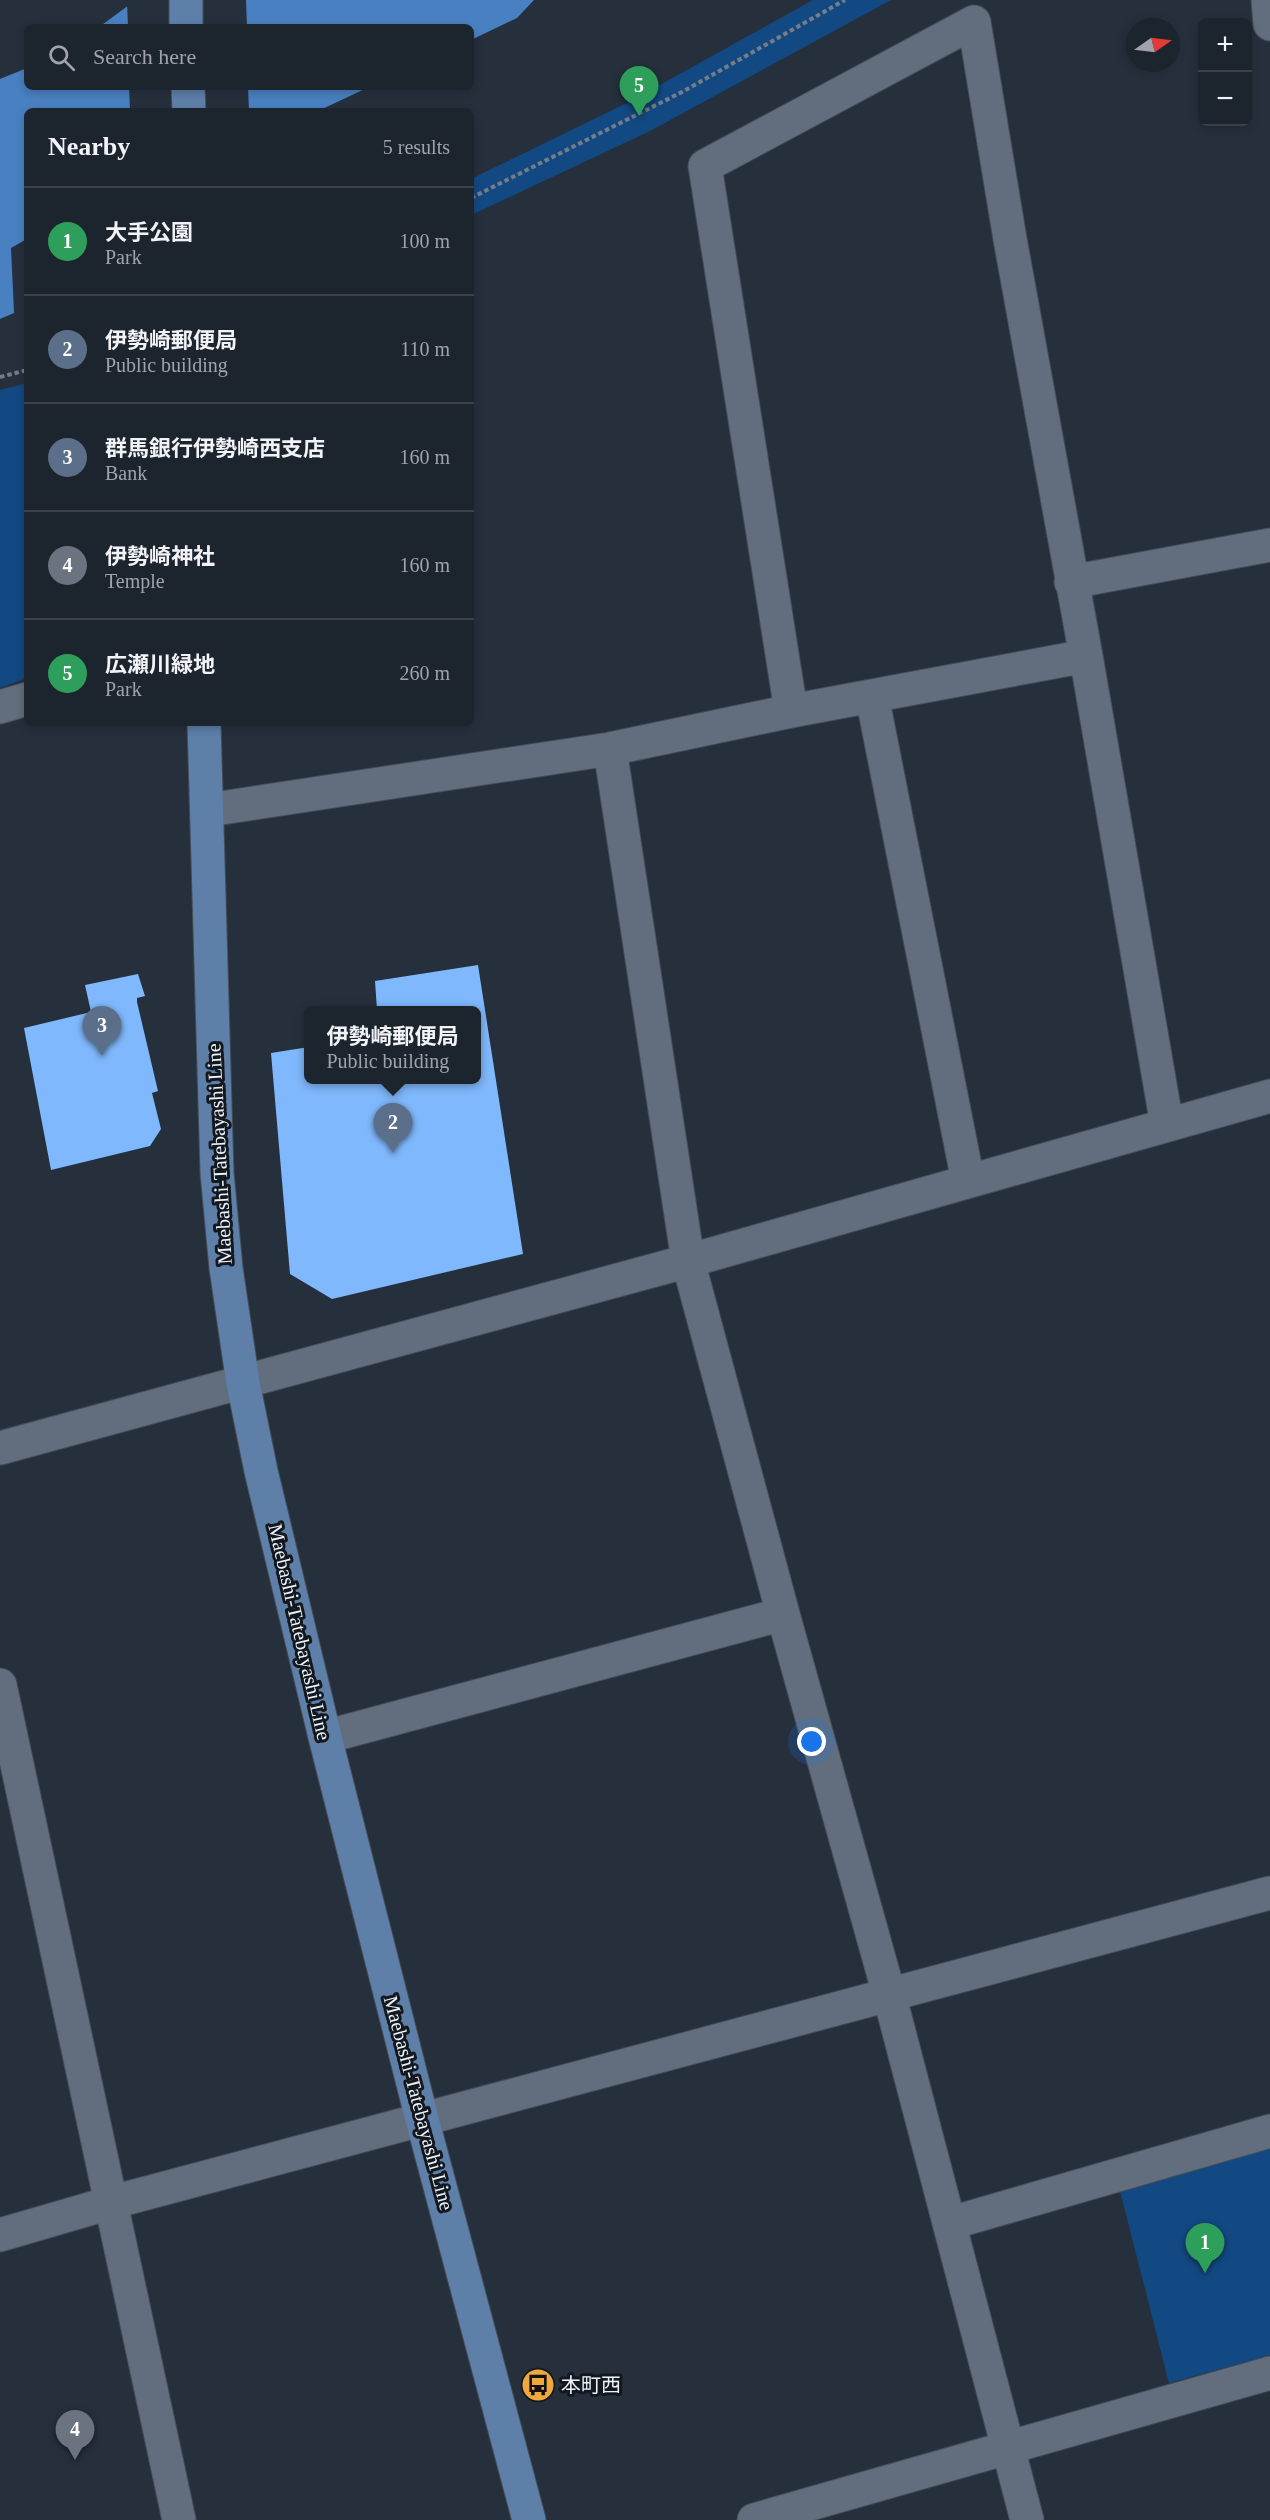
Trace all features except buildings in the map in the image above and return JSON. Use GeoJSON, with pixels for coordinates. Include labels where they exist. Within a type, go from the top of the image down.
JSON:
{"type":"FeatureCollection","features":[{"type":"Feature","properties":{"kind":"main road"},"geometry":{"type":"LineString","coordinates":[[186,0],[186,24]]}},
{"type":"Feature","properties":{"kind":"main road"},"geometry":{"type":"LineString","coordinates":[[188,90],[189,108]]}},
{"type":"Feature","properties":{"kind":"main road","name":"Maebashi-Tatebayashi Line"},"geometry":{"type":"LineString","coordinates":[[204,726],[217,1173],[226,1268],[243,1383],[261,1472],[325,1737],[422,2120],[529,2520]]}},
{"type":"Feature","properties":{"kind":"street"},"geometry":{"type":"LineString","coordinates":[[1268,0],[1270,24]]}},
{"type":"Feature","properties":{"kind":"street"},"geometry":{"type":"LineString","coordinates":[[791,711],[705,166],[974,22],[1010,239],[1086,656],[1167,1125]]}},
{"type":"Feature","properties":{"kind":"street"},"geometry":{"type":"LineString","coordinates":[[1071,582],[1270,545]]}},
{"type":"Feature","properties":{"kind":"street"},"geometry":{"type":"LineString","coordinates":[[208,810],[610,749],[791,711],[1086,656]]}},
{"type":"Feature","properties":{"kind":"street"},"geometry":{"type":"LineString","coordinates":[[872,696],[968,1181]]}},
{"type":"Feature","properties":{"kind":"street"},"geometry":{"type":"LineString","coordinates":[[0,707],[24,700]]}},
{"type":"Feature","properties":{"kind":"street"},"geometry":{"type":"LineString","coordinates":[[610,749],[687,1261],[889,1994],[1028,2520]]}},
{"type":"Feature","properties":{"kind":"street"},"geometry":{"type":"LineString","coordinates":[[0,1448],[687,1261],[1270,1096]]}},
{"type":"Feature","properties":{"kind":"street"},"geometry":{"type":"LineString","coordinates":[[325,1737],[783,1614]]}},
{"type":"Feature","properties":{"kind":"street"},"geometry":{"type":"LineString","coordinates":[[0,1685],[113,2202],[179,2520]]}},
{"type":"Feature","properties":{"kind":"street"},"geometry":{"type":"LineString","coordinates":[[0,2235],[113,2202],[889,1994],[1269,1897]]}},
{"type":"Feature","properties":{"kind":"street"},"geometry":{"type":"LineString","coordinates":[[951,2223],[1270,2131]]}},
{"type":"Feature","properties":{"kind":"street"},"geometry":{"type":"LineString","coordinates":[[754,2520],[1270,2373]]}},
{"type":"Feature","properties":{"kind":"path"},"geometry":{"type":"LineString","coordinates":[[474,196],[682,92],[845,0]]}},
{"type":"Feature","properties":{"kind":"path"},"geometry":{"type":"LineString","coordinates":[[0,377],[24,371]]}},
{"type":"Feature","properties":{"kind":"shaded area"},"geometry":{"type":"Polygon","coordinates":[[[136,0],[534,0],[517,18],[474,39],[474,24],[103,24],[136,0]]]}},
{"type":"Feature","properties":{"kind":"shaded area"},"geometry":{"type":"Polygon","coordinates":[[[813,0],[891,0],[650,131],[474,214],[474,178],[631,101],[813,0]]]}},
{"type":"Feature","properties":{"kind":"shaded area"},"geometry":{"type":"Polygon","coordinates":[[[24,69],[24,90],[363,90],[324,108],[24,108],[24,241],[11,248],[14,313],[0,319],[0,79],[24,69]]]}},
{"type":"Feature","properties":{"kind":"shaded area"},"geometry":{"type":"Polygon","coordinates":[[[24,384],[24,679],[0,688],[0,390],[24,384]]]}},
{"type":"Feature","properties":{"kind":"shaded area"},"geometry":{"type":"Polygon","coordinates":[[[1270,2148],[1270,2355],[1169,2383],[1120,2191],[1270,2148]]]}},
{"type":"Feature","properties":{"kind":"pier"},"geometry":{"type":"Polygon","coordinates":[[[131,0],[246,0],[247,24],[128,24],[127,3],[131,0]]]}},
{"type":"Feature","properties":{"kind":"pier"},"geometry":{"type":"Polygon","coordinates":[[[129,90],[248,90],[249,108],[130,108],[129,90]]]}},
{"type":"Feature","properties":{"kind":"place","name":"広瀬川緑地"},"geometry":{"type":"Point","coordinates":[639,116]}},
{"type":"Feature","properties":{"kind":"place","name":"群馬銀行伊勢崎西支店"},"geometry":{"type":"Point","coordinates":[102,1056]}},
{"type":"Feature","properties":{"kind":"place","name":"伊勢崎郵便局"},"geometry":{"type":"Point","coordinates":[393,1153]}},
{"type":"Feature","properties":{"kind":"place","name":"大手公園"},"geometry":{"type":"Point","coordinates":[1205,2273]}},
{"type":"Feature","properties":{"kind":"place","name":"本町西"},"geometry":{"type":"Point","coordinates":[538,2385]}},
{"type":"Feature","properties":{"kind":"place","name":"伊勢崎神社"},"geometry":{"type":"Point","coordinates":[75,2460]}}]}
